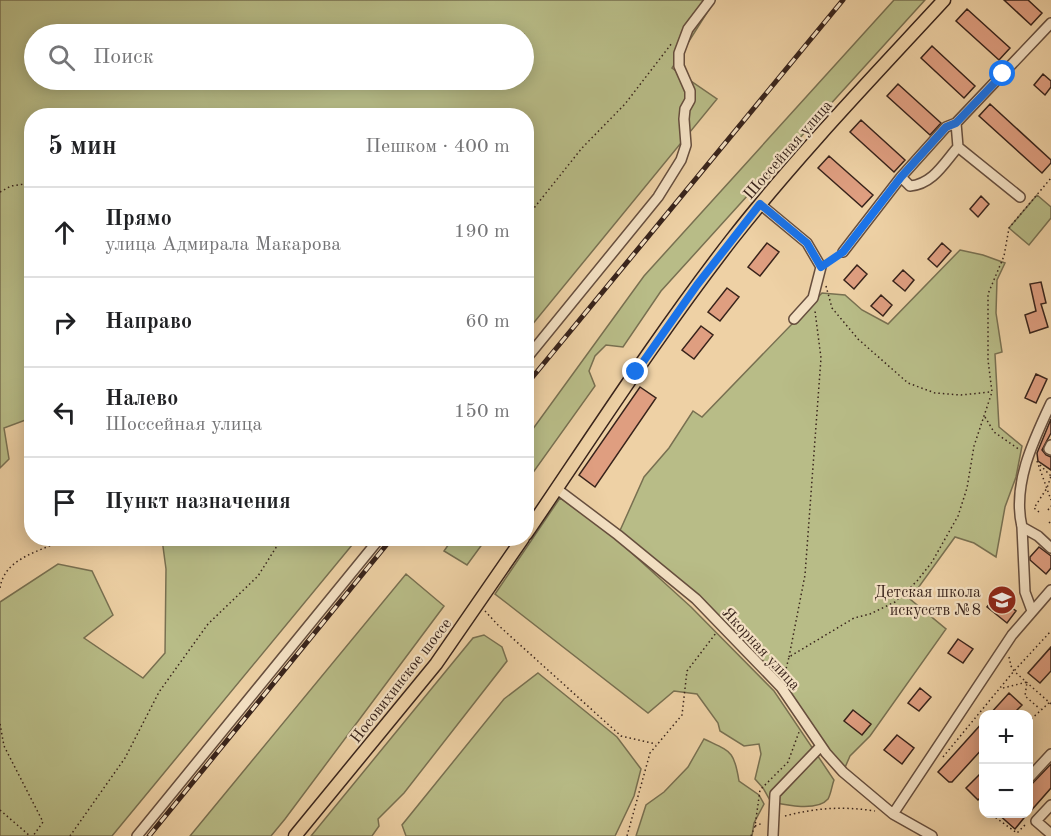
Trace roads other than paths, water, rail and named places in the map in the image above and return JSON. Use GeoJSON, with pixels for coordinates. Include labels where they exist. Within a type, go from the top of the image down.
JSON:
{"type":"FeatureCollection","features":[{"type":"Feature","properties":{"kind":"main road","name":"Шоссейная улица"},"geometry":{"type":"LineString","coordinates":[[534,522],[670,323],[760,204],[944,0]]}},
{"type":"Feature","properties":{"kind":"main road","name":"Носовихинское шоссе"},"geometry":{"type":"LineString","coordinates":[[295,836],[436,664],[518,546]]}},
{"type":"Feature","properties":{"kind":"street"},"geometry":{"type":"LineString","coordinates":[[534,349],[658,197],[681,160],[686,145],[684,119],[685,109],[690,100],[690,91],[679,66],[679,54],[687,29],[710,0]]}},
{"type":"Feature","properties":{"kind":"street"},"geometry":{"type":"LineString","coordinates":[[843,252],[901,177],[946,127],[956,123],[1051,23]]}},
{"type":"Feature","properties":{"kind":"street"},"geometry":{"type":"LineString","coordinates":[[901,177],[910,186],[921,185],[932,178],[958,147],[956,123]]}},
{"type":"Feature","properties":{"kind":"street"},"geometry":{"type":"LineString","coordinates":[[958,147],[1020,197]]}},
{"type":"Feature","properties":{"kind":"street"},"geometry":{"type":"LineString","coordinates":[[760,204],[807,243],[821,267],[813,298],[794,319]]}},
{"type":"Feature","properties":{"kind":"street"},"geometry":{"type":"LineString","coordinates":[[1032,610],[1025,592],[1020,518],[1021,489],[1027,451],[1051,403]]}},
{"type":"Feature","properties":{"kind":"street"},"geometry":{"type":"LineString","coordinates":[[1051,445],[1049,449],[1051,450]]}},
{"type":"Feature","properties":{"kind":"street","name":"Якорная улица"},"geometry":{"type":"LineString","coordinates":[[557,489],[696,599],[781,687],[821,746],[843,772],[893,814],[932,836]]}},
{"type":"Feature","properties":{"kind":"street"},"geometry":{"type":"LineString","coordinates":[[1022,527],[1038,536],[1051,548]]}},
{"type":"Feature","properties":{"kind":"street"},"geometry":{"type":"LineString","coordinates":[[136,836],[373,546]]}},
{"type":"Feature","properties":{"kind":"street"},"geometry":{"type":"LineString","coordinates":[[893,814],[1012,635],[1051,590]]}},
{"type":"Feature","properties":{"kind":"street"},"geometry":{"type":"LineString","coordinates":[[773,836],[776,794],[821,746]]}},
{"type":"Feature","properties":{"kind":"street"},"geometry":{"type":"LineString","coordinates":[[1033,774],[1051,754]]}},
{"type":"Feature","properties":{"kind":"street"},"geometry":{"type":"LineString","coordinates":[[1051,805],[1036,821],[1051,834]]}},
{"type":"Feature","properties":{"kind":"railway"},"geometry":{"type":"LineString","coordinates":[[534,375],[843,0]]}},
{"type":"Feature","properties":{"kind":"railway"},"geometry":{"type":"LineString","coordinates":[[149,836],[385,546]]}},
{"type":"Feature","properties":{"kind":"place","name":"Детская школа искусств №8"},"geometry":{"type":"Point","coordinates":[1002,600]}}]}
